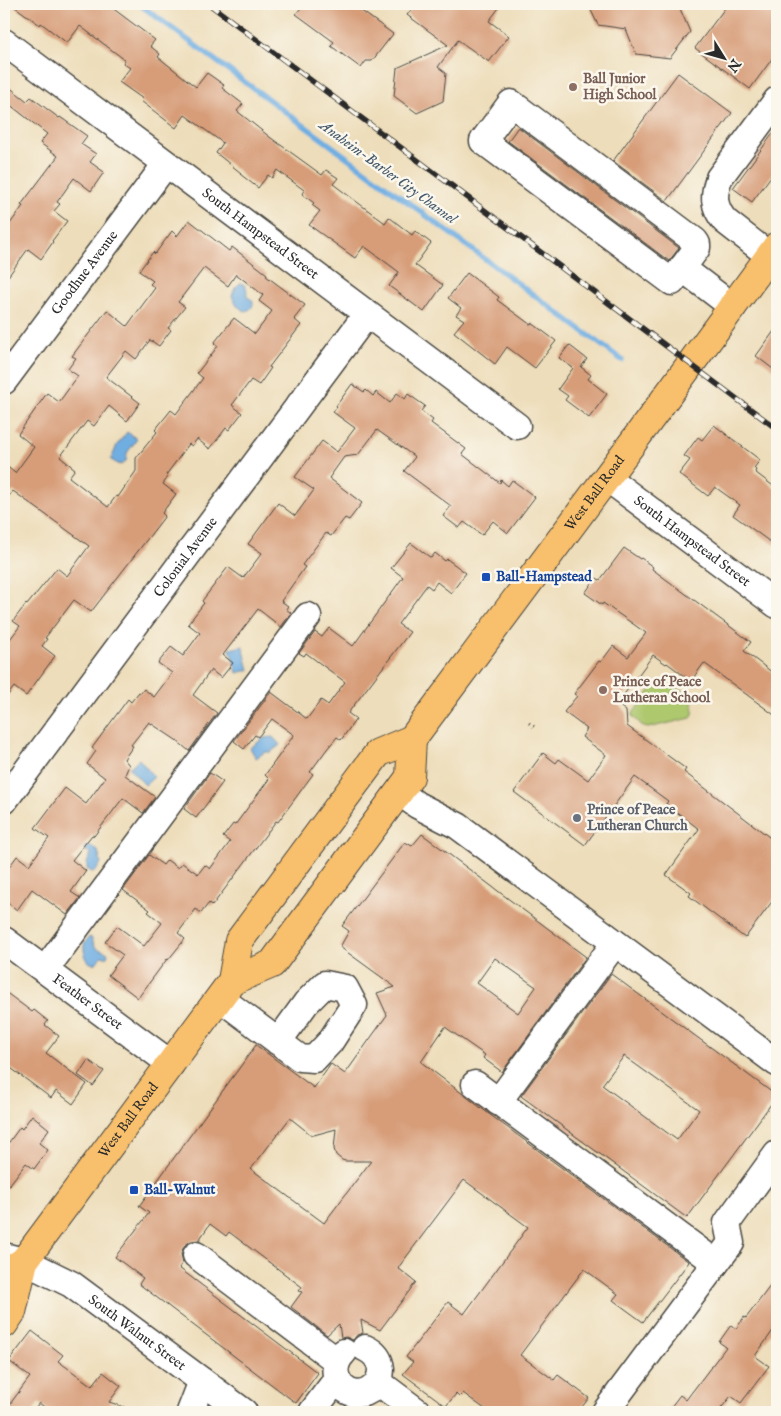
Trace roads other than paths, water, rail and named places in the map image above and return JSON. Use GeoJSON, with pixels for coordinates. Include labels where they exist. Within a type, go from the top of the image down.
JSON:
{"type":"FeatureCollection","features":[{"type":"Feature","properties":{"kind":"main road","name":"West Ball Road"},"geometry":{"type":"LineString","coordinates":[[4,1324],[12,1312],[11,1264],[171,1064],[226,989],[238,941],[378,753],[412,739],[774,251]]}},
{"type":"Feature","properties":{"kind":"main road"},"geometry":{"type":"LineString","coordinates":[[226,989],[272,964],[410,777],[412,739]]}},
{"type":"Feature","properties":{"kind":"street","name":"South Hampstead Street"},"geometry":{"type":"LineString","coordinates":[[4,42],[517,426]]}},
{"type":"Feature","properties":{"kind":"street"},"geometry":{"type":"LineString","coordinates":[[774,251],[725,221],[719,214],[715,197],[719,178],[777,100]]}},
{"type":"Feature","properties":{"kind":"street"},"geometry":{"type":"LineString","coordinates":[[511,103],[695,241],[697,244],[696,248],[682,268],[672,282],[483,141],[511,103]]}},
{"type":"Feature","properties":{"kind":"street","name":"Goodhue Avenue"},"geometry":{"type":"LineString","coordinates":[[4,381],[166,164]]}},
{"type":"Feature","properties":{"kind":"street"},"geometry":{"type":"LineString","coordinates":[[682,268],[733,307]]}},
{"type":"Feature","properties":{"kind":"street","name":"Colonial Avenue"},"geometry":{"type":"LineString","coordinates":[[4,801],[367,314]]}},
{"type":"Feature","properties":{"kind":"street","name":"South Hampstead Street"},"geometry":{"type":"LineString","coordinates":[[607,478],[777,605]]}},
{"type":"Feature","properties":{"kind":"street"},"geometry":{"type":"LineString","coordinates":[[45,970],[308,616]]}},
{"type":"Feature","properties":{"kind":"street"},"geometry":{"type":"LineString","coordinates":[[399,792],[417,805],[458,826],[777,1063]]}},
{"type":"Feature","properties":{"kind":"street","name":"Feather Street"},"geometry":{"type":"LineString","coordinates":[[4,940],[171,1064]]}},
{"type":"Feature","properties":{"kind":"street"},"geometry":{"type":"LineString","coordinates":[[498,1102],[615,943]]}},
{"type":"Feature","properties":{"kind":"street"},"geometry":{"type":"LineString","coordinates":[[226,989],[278,1042]]}},
{"type":"Feature","properties":{"kind":"street"},"geometry":{"type":"LineString","coordinates":[[475,1084],[716,1263]]}},
{"type":"Feature","properties":{"kind":"street"},"geometry":{"type":"LineString","coordinates":[[605,1412],[731,1243],[727,1223],[777,1154]]}},
{"type":"Feature","properties":{"kind":"street"},"geometry":{"type":"LineString","coordinates":[[4,1240],[11,1264]]}},
{"type":"Feature","properties":{"kind":"street"},"geometry":{"type":"LineString","coordinates":[[196,1255],[351,1375],[418,1412]]}},
{"type":"Feature","properties":{"kind":"street","name":"South Walnut Street"},"geometry":{"type":"LineString","coordinates":[[11,1264],[71,1284],[244,1412]]}},
{"type":"Feature","properties":{"kind":"street"},"geometry":{"type":"LineString","coordinates":[[312,1412],[351,1375]]}},
{"type":"Feature","properties":{"kind":"street"},"geometry":{"type":"LineString","coordinates":[[190,1412],[202,1381]]}},
{"type":"Feature","properties":{"kind":"water"},"geometry":{"type":"Polygon","coordinates":[[[240,283],[246,287],[247,297],[253,302],[251,308],[245,311],[237,306],[232,296],[235,288],[240,283]]]}},
{"type":"Feature","properties":{"kind":"water"},"geometry":{"type":"Polygon","coordinates":[[[127,432],[137,439],[127,453],[126,461],[120,465],[111,460],[117,445],[127,432]]]}},
{"type":"Feature","properties":{"kind":"water"},"geometry":{"type":"Polygon","coordinates":[[[243,646],[249,670],[237,673],[230,649],[243,646]]]}},
{"type":"Feature","properties":{"kind":"water"},"geometry":{"type":"Polygon","coordinates":[[[273,737],[280,745],[271,752],[265,752],[256,758],[250,748],[264,738],[273,737]]]}},
{"type":"Feature","properties":{"kind":"water"},"geometry":{"type":"Polygon","coordinates":[[[139,759],[154,777],[145,785],[129,768],[139,759]]]}},
{"type":"Feature","properties":{"kind":"water"},"geometry":{"type":"Polygon","coordinates":[[[85,847],[92,847],[98,851],[101,863],[96,871],[92,872],[87,869],[91,853],[86,852],[85,847]]]}},
{"type":"Feature","properties":{"kind":"water"},"geometry":{"type":"Polygon","coordinates":[[[89,937],[92,938],[96,947],[108,953],[107,957],[101,956],[93,964],[88,961],[84,951],[84,945],[89,937]]]}},
{"type":"Feature","properties":{"kind":"waterway","name":"Anaheim-Barber City Channel"},"geometry":{"type":"LineString","coordinates":[[139,4],[622,360]]}},
{"type":"Feature","properties":{"kind":"railway"},"geometry":{"type":"LineString","coordinates":[[209,4],[777,429]]}},
{"type":"Feature","properties":{"kind":"place","name":"Ball Junior High School"},"geometry":{"type":"Point","coordinates":[573,87]}},
{"type":"Feature","properties":{"kind":"place","name":"Ball-Hampstead"},"geometry":{"type":"Point","coordinates":[486,577]}},
{"type":"Feature","properties":{"kind":"place","name":"Prince of Peace Lutheran School"},"geometry":{"type":"Point","coordinates":[603,690]}},
{"type":"Feature","properties":{"kind":"place","name":"Prince of Peace Lutheran Church"},"geometry":{"type":"Point","coordinates":[577,818]}},
{"type":"Feature","properties":{"kind":"place","name":"Ball-Walnut"},"geometry":{"type":"Point","coordinates":[134,1190]}}]}
